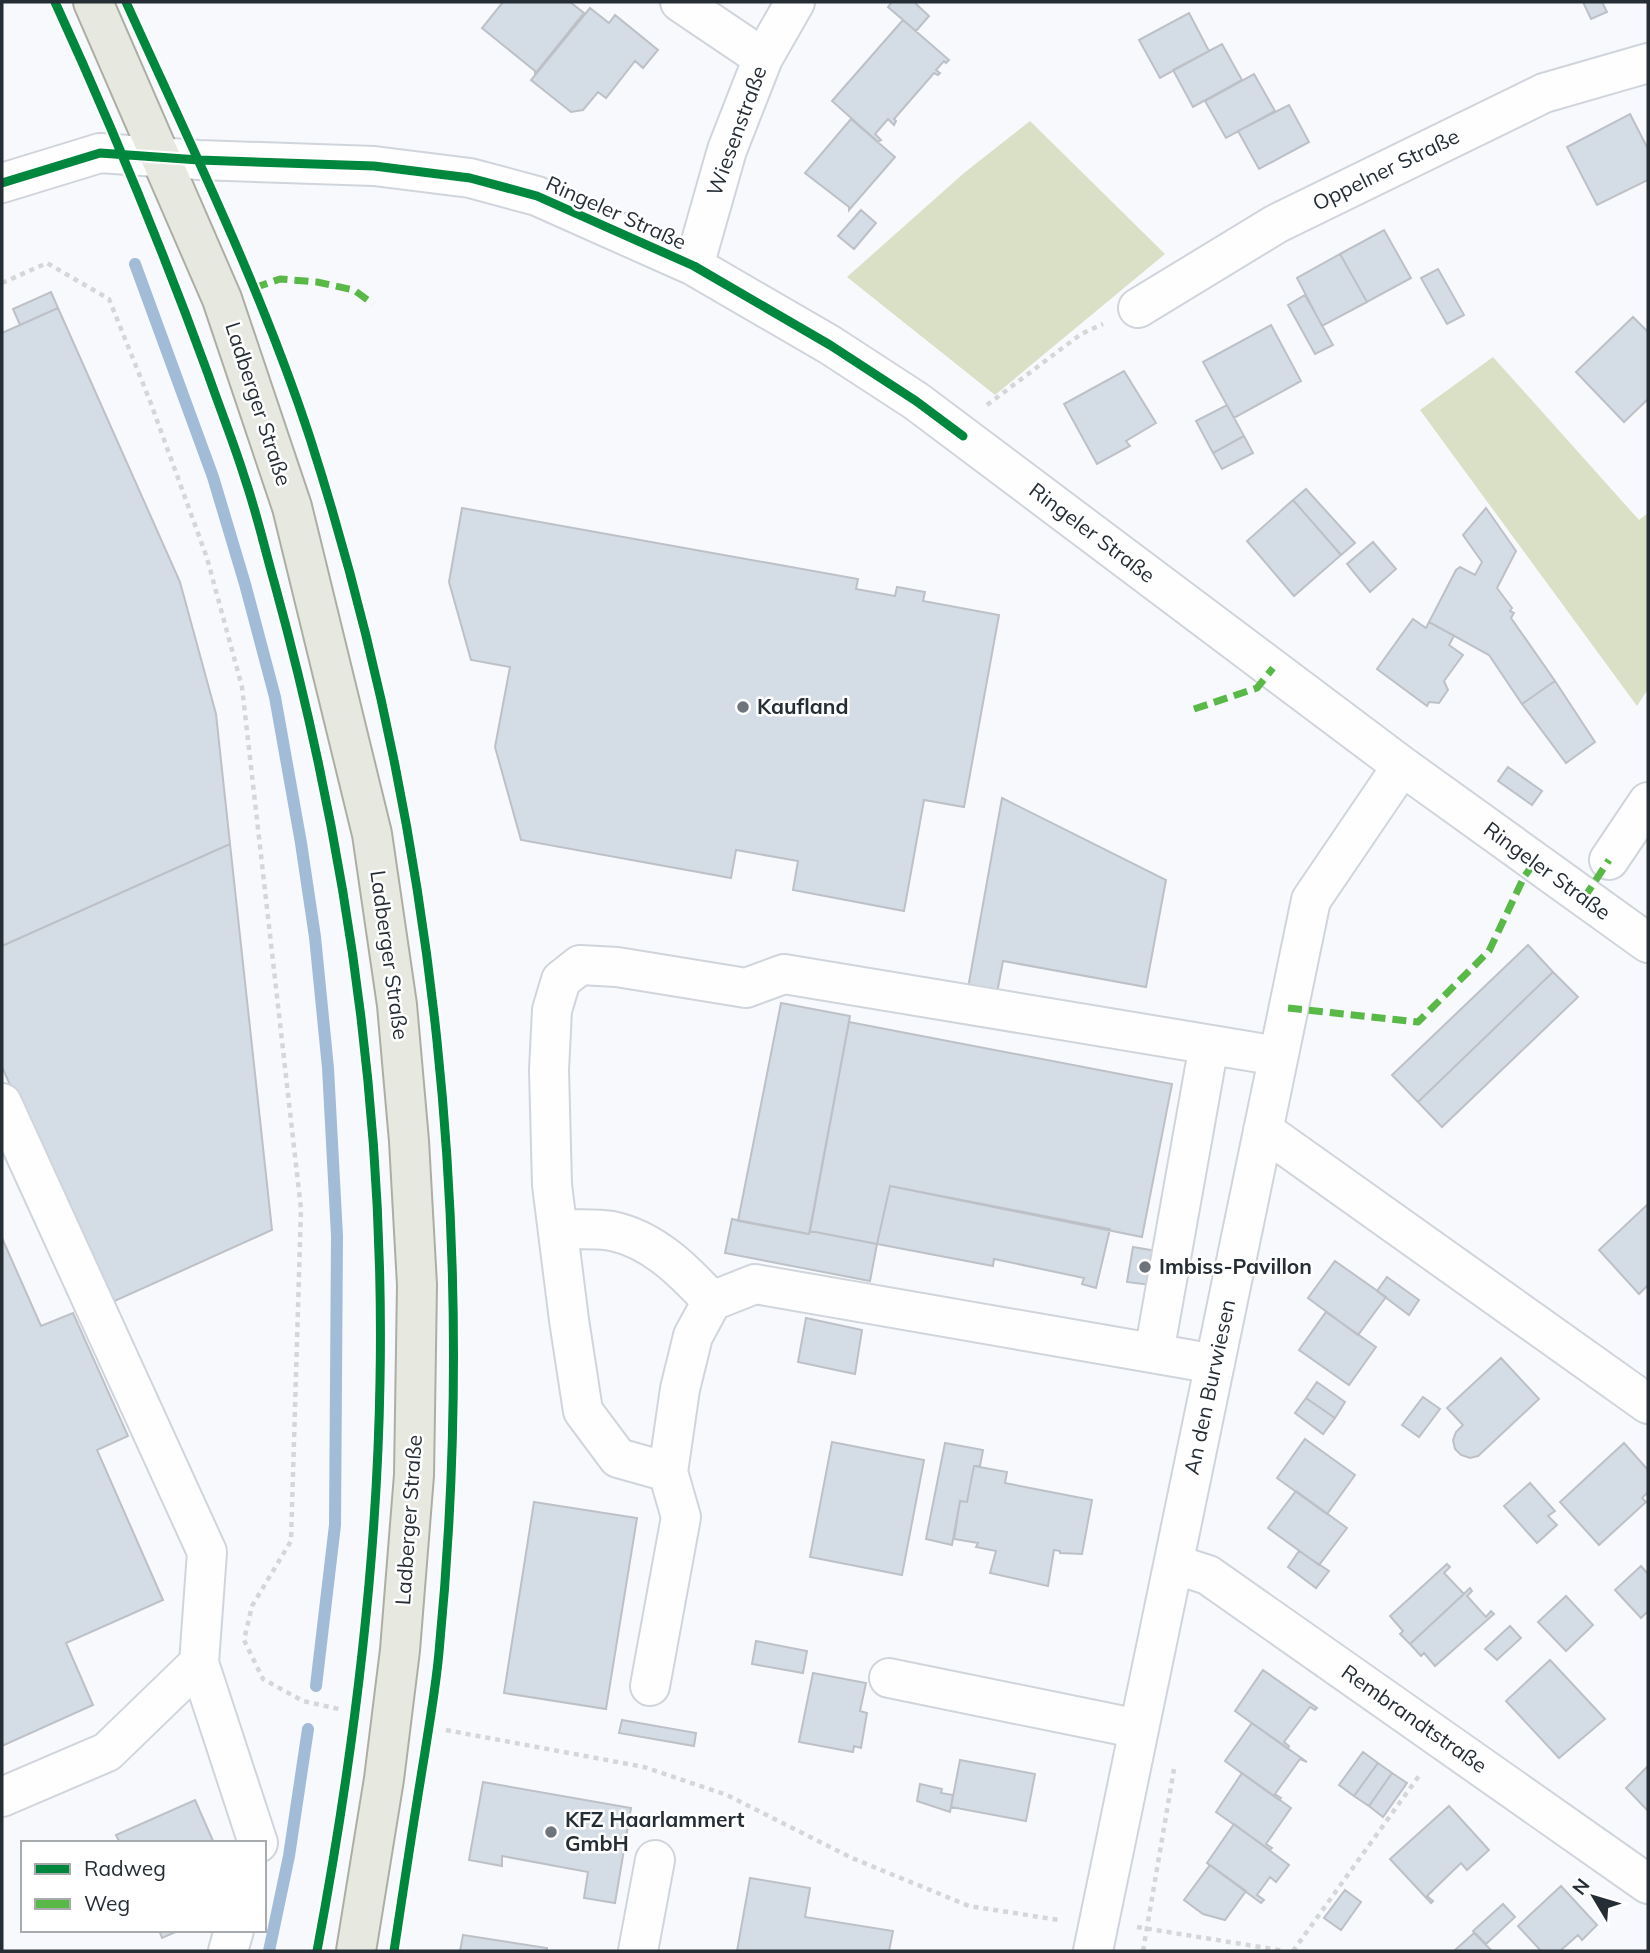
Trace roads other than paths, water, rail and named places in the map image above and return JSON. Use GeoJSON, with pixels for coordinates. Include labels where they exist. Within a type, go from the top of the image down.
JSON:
{"type":"FeatureCollection","features":[{"type":"Feature","properties":{"kind":"main road","name":"Ladberger Straße"},"geometry":{"type":"LineString","coordinates":[[93,2],[163,157],[222,299],[292,507],[373,834],[397,1005],[418,1285],[414,1475],[400,1650],[386,1766],[356,1951]]}},
{"type":"Feature","properties":{"kind":"street"},"geometry":{"type":"LineString","coordinates":[[680,2],[763,58]]}},
{"type":"Feature","properties":{"kind":"street","name":"Wiesenstraße"},"geometry":{"type":"LineString","coordinates":[[694,267],[727,150],[763,58],[795,2]]}},
{"type":"Feature","properties":{"kind":"street","name":"Oppelner Straße"},"geometry":{"type":"LineString","coordinates":[[1138,307],[1276,224],[1544,93],[1648,63]]}},
{"type":"Feature","properties":{"kind":"street","name":"Ringeler Straße"},"geometry":{"type":"LineString","coordinates":[[2,183],[100,153],[374,166],[470,178],[537,196],[694,267],[830,345],[916,401],[1402,766],[1648,943]]}},
{"type":"Feature","properties":{"kind":"street","name":"An den Burwiesen"},"geometry":{"type":"LineString","coordinates":[[1095,1939],[1311,900],[1402,766]]}},
{"type":"Feature","properties":{"kind":"street"},"geometry":{"type":"LineString","coordinates":[[1609,860],[1648,802]]}},
{"type":"Feature","properties":{"kind":"street"},"geometry":{"type":"LineString","coordinates":[[668,1472],[618,1458],[583,1411],[552,1185],[549,1070],[552,1010],[561,980],[580,965],[617,967],[746,988],[784,974],[1278,1056]]}},
{"type":"Feature","properties":{"kind":"street"},"geometry":{"type":"LineString","coordinates":[[1154,1353],[1209,1045]]}},
{"type":"Feature","properties":{"kind":"street"},"geometry":{"type":"LineString","coordinates":[[2,1103],[207,1552],[200,1663],[257,1841]]}},
{"type":"Feature","properties":{"kind":"street"},"geometry":{"type":"LineString","coordinates":[[1263,1130],[1648,1404]]}},
{"type":"Feature","properties":{"kind":"street"},"geometry":{"type":"LineString","coordinates":[[558,1229],[612,1231],[650,1246],[682,1269],[712,1301]]}},
{"type":"Feature","properties":{"kind":"street"},"geometry":{"type":"LineString","coordinates":[[650,1686],[681,1517],[668,1472],[680,1389],[693,1336],[712,1301],[755,1284],[1215,1364]]}},
{"type":"Feature","properties":{"kind":"street","name":"Rembrandtstraße"},"geometry":{"type":"LineString","coordinates":[[1174,1564],[1208,1575],[1648,1884]]}},
{"type":"Feature","properties":{"kind":"street"},"geometry":{"type":"LineString","coordinates":[[2,1797],[107,1752],[200,1663]]}},
{"type":"Feature","properties":{"kind":"street"},"geometry":{"type":"LineString","coordinates":[[889,1678],[1139,1729]]}},
{"type":"Feature","properties":{"kind":"street"},"geometry":{"type":"LineString","coordinates":[[638,1951],[655,1860]]}},
{"type":"Feature","properties":{"kind":"street"},"geometry":{"type":"LineString","coordinates":[[228,1951],[233,1932]]}},
{"type":"Feature","properties":{"kind":"waterway"},"geometry":{"type":"LineString","coordinates":[[135,264],[213,477],[245,584],[275,697],[315,937],[328,1068],[337,1236],[335,1525],[316,1686]]}},
{"type":"Feature","properties":{"kind":"waterway"},"geometry":{"type":"LineString","coordinates":[[269,1951],[289,1856],[308,1729]]}},
{"type":"Feature","properties":{"kind":"place","name":"Kaufland"},"geometry":{"type":"Point","coordinates":[743,707]}},
{"type":"Feature","properties":{"kind":"place","name":"Imbiss-Pavillon"},"geometry":{"type":"Point","coordinates":[1145,1267]}},
{"type":"Feature","properties":{"kind":"place","name":"KFZ Haarlammert GmbH"},"geometry":{"type":"Point","coordinates":[551,1832]}}]}
